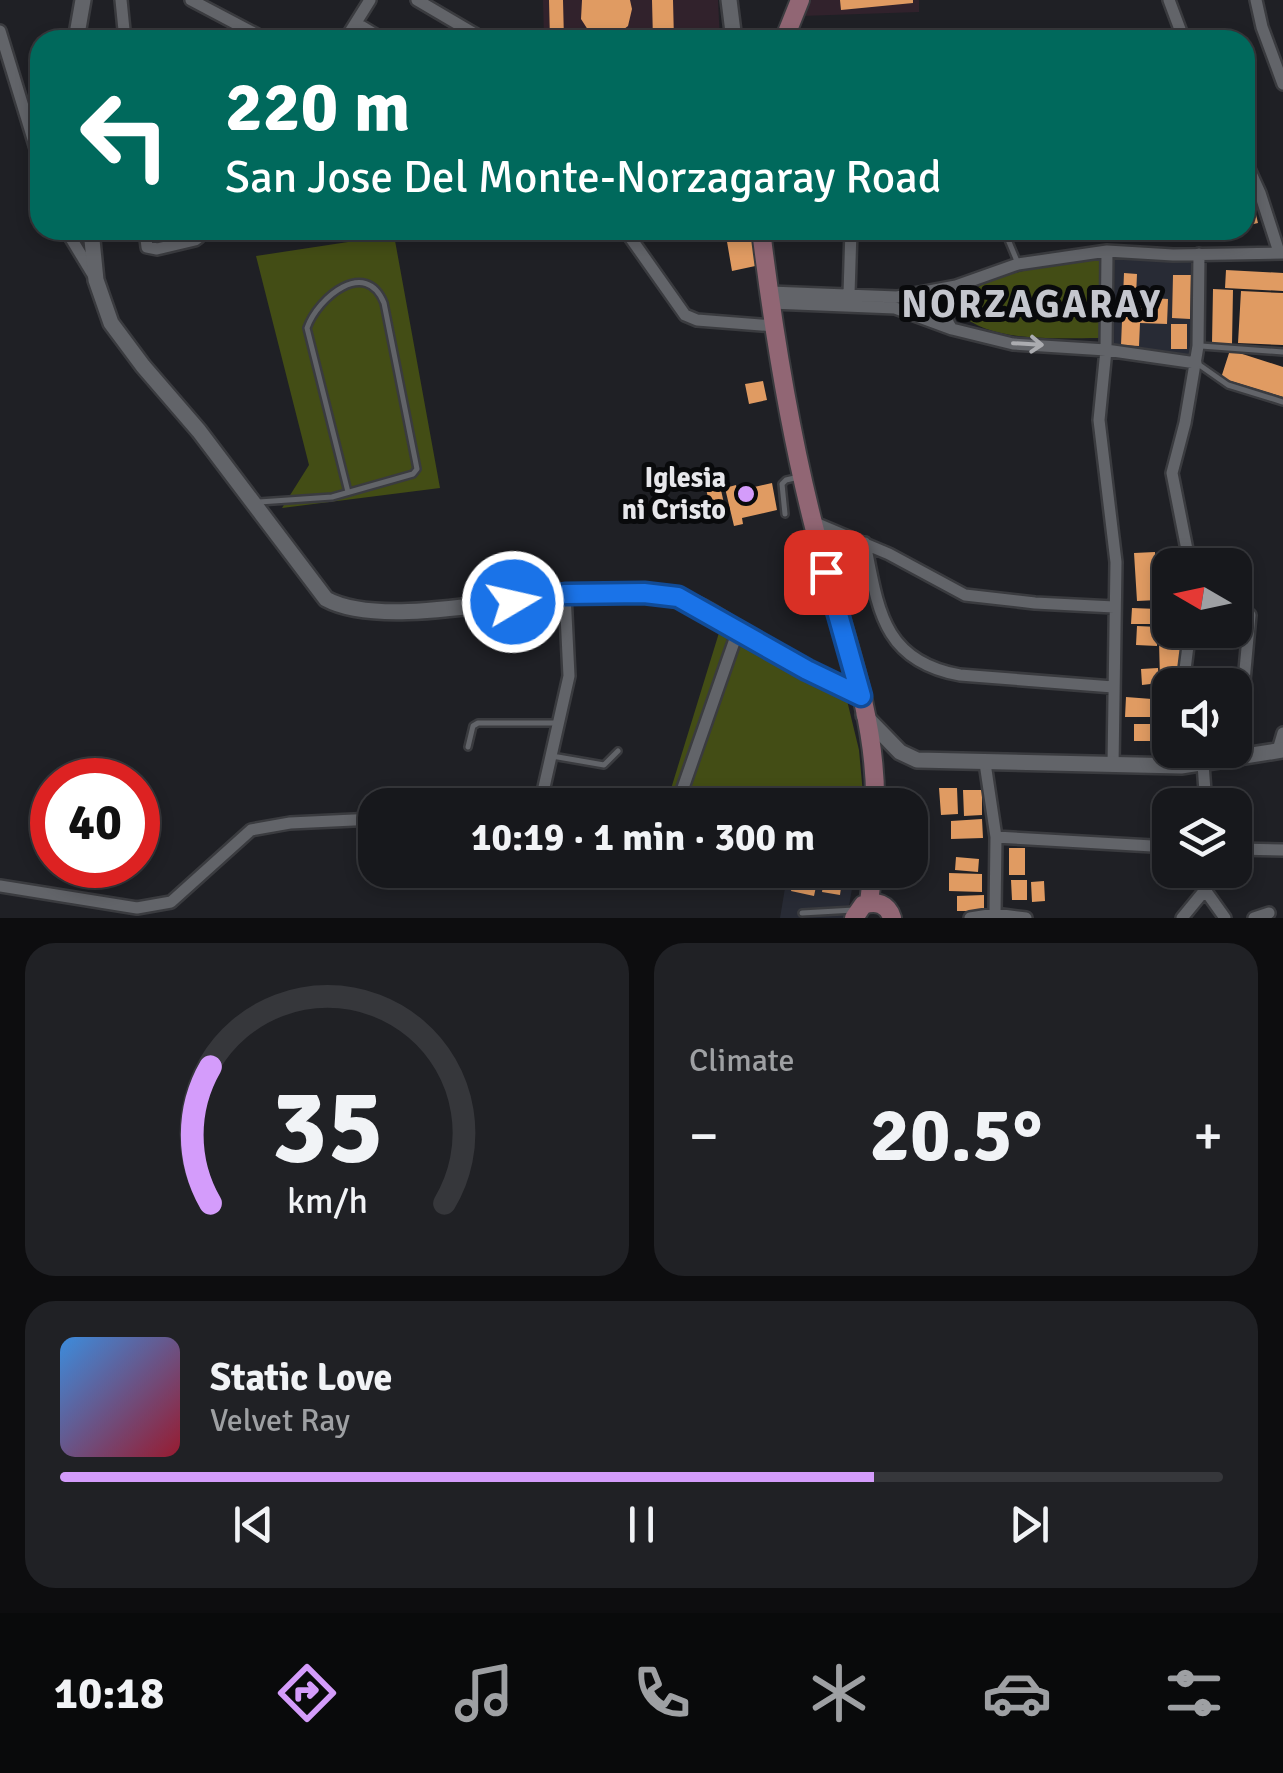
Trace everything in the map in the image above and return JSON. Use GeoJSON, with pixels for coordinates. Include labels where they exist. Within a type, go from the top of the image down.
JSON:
{"type":"FeatureCollection","features":[{"type":"Feature","properties":{"kind":"main road"},"geometry":{"type":"LineString","coordinates":[[788,30],[800,0]]}},
{"type":"Feature","properties":{"kind":"main road"},"geometry":{"type":"LineString","coordinates":[[762,240],[802,477],[861,696],[874,788]]}},
{"type":"Feature","properties":{"kind":"main road"},"geometry":{"type":"LineString","coordinates":[[860,910],[882,904],[892,918]]}},
{"type":"Feature","properties":{"kind":"street"},"geometry":{"type":"LineString","coordinates":[[78,30],[83,0]]}},
{"type":"Feature","properties":{"kind":"street"},"geometry":{"type":"LineString","coordinates":[[121,0],[124,30]]}},
{"type":"Feature","properties":{"kind":"street"},"geometry":{"type":"LineString","coordinates":[[191,0],[247,30]]}},
{"type":"Feature","properties":{"kind":"street"},"geometry":{"type":"LineString","coordinates":[[224,0],[224,15]]}},
{"type":"Feature","properties":{"kind":"street"},"geometry":{"type":"LineString","coordinates":[[351,30],[370,0]]}},
{"type":"Feature","properties":{"kind":"street"},"geometry":{"type":"LineString","coordinates":[[417,0],[468,30]]}},
{"type":"Feature","properties":{"kind":"street"},"geometry":{"type":"LineString","coordinates":[[728,0],[732,30]]}},
{"type":"Feature","properties":{"kind":"street"},"geometry":{"type":"LineString","coordinates":[[1168,0],[1180,30]]}},
{"type":"Feature","properties":{"kind":"street"},"geometry":{"type":"LineString","coordinates":[[1256,0],[1283,84]]}},
{"type":"Feature","properties":{"kind":"street"},"geometry":{"type":"LineString","coordinates":[[356,23],[368,30]]}},
{"type":"Feature","properties":{"kind":"street"},"geometry":{"type":"LineString","coordinates":[[0,31],[30,129]]}},
{"type":"Feature","properties":{"kind":"street"},"geometry":{"type":"LineString","coordinates":[[770,298],[897,296],[956,286],[1018,264],[1108,251],[1281,252],[1255,182]]}},
{"type":"Feature","properties":{"kind":"street"},"geometry":{"type":"LineString","coordinates":[[72,240],[96,280],[111,323],[123,342],[254,502],[320,592],[334,604],[442,610],[565,594],[644,593],[678,597],[861,696]]}},
{"type":"Feature","properties":{"kind":"street"},"geometry":{"type":"LineString","coordinates":[[92,240],[96,280]]}},
{"type":"Feature","properties":{"kind":"street"},"geometry":{"type":"LineString","coordinates":[[146,240],[147,248],[157,249],[195,240]]}},
{"type":"Feature","properties":{"kind":"street"},"geometry":{"type":"LineString","coordinates":[[632,240],[685,315],[698,320],[775,326]]}},
{"type":"Feature","properties":{"kind":"street"},"geometry":{"type":"LineString","coordinates":[[849,294],[852,240]]}},
{"type":"Feature","properties":{"kind":"street"},"geometry":{"type":"LineString","coordinates":[[1108,251],[1106,350],[1099,420],[1115,547],[1112,766]]}},
{"type":"Feature","properties":{"kind":"street"},"geometry":{"type":"LineString","coordinates":[[1187,548],[1172,473],[1196,363],[1199,254]]}},
{"type":"Feature","properties":{"kind":"street"},"geometry":{"type":"LineString","coordinates":[[952,330],[945,316],[945,304],[956,286]]}},
{"type":"Feature","properties":{"kind":"street"},"geometry":{"type":"LineString","coordinates":[[770,298],[896,308],[952,330],[1013,344],[1106,350],[1196,363]]}},
{"type":"Feature","properties":{"kind":"street"},"geometry":{"type":"LineString","coordinates":[[813,522],[865,543],[965,595],[1114,606]]}},
{"type":"Feature","properties":{"kind":"street"},"geometry":{"type":"LineString","coordinates":[[865,543],[886,628],[900,646],[936,669],[960,675],[1113,686]]}},
{"type":"Feature","properties":{"kind":"street"},"geometry":{"type":"LineString","coordinates":[[544,788],[570,663],[565,594]]}},
{"type":"Feature","properties":{"kind":"street"},"geometry":{"type":"LineString","coordinates":[[683,788],[734,642],[745,635]]}},
{"type":"Feature","properties":{"kind":"street"},"geometry":{"type":"LineString","coordinates":[[864,715],[910,758],[1112,766],[1152,761]]}},
{"type":"Feature","properties":{"kind":"street"},"geometry":{"type":"LineString","coordinates":[[1252,755],[1281,750],[1283,732]]}},
{"type":"Feature","properties":{"kind":"street"},"geometry":{"type":"LineString","coordinates":[[986,763],[996,837],[995,914]]}},
{"type":"Feature","properties":{"kind":"street"},"geometry":{"type":"LineString","coordinates":[[0,886],[137,908],[172,902],[251,830],[290,823],[358,820]]}},
{"type":"Feature","properties":{"kind":"street"},"geometry":{"type":"LineString","coordinates":[[996,837],[1152,846]]}},
{"type":"Feature","properties":{"kind":"street"},"geometry":{"type":"LineString","coordinates":[[1252,849],[1283,850]]}},
{"type":"Feature","properties":{"kind":"street"},"geometry":{"type":"LineString","coordinates":[[1182,918],[1205,890],[1225,918]]}},
{"type":"Feature","properties":{"kind":"street"},"geometry":{"type":"LineString","coordinates":[[1254,918],[1269,913]]}},
{"type":"Feature","properties":{"kind":"street"},"geometry":{"type":"LineString","coordinates":[[970,918],[995,914],[1026,918]]}},
{"type":"Feature","properties":{"kind":"lane"},"geometry":{"type":"LineString","coordinates":[[1008,240],[1018,264]]}},
{"type":"Feature","properties":{"kind":"lane"},"geometry":{"type":"LineString","coordinates":[[254,502],[319,500],[348,492],[413,474],[417,469],[384,303],[378,289],[370,284],[333,290],[307,328],[348,492]]}},
{"type":"Feature","properties":{"kind":"lane"},"geometry":{"type":"LineString","coordinates":[[1198,346],[1283,352]]}},
{"type":"Feature","properties":{"kind":"lane"},"geometry":{"type":"LineString","coordinates":[[1196,363],[1228,385],[1283,402]]}},
{"type":"Feature","properties":{"kind":"lane"},"geometry":{"type":"LineString","coordinates":[[785,514],[782,484],[802,477]]}},
{"type":"Feature","properties":{"kind":"lane"},"geometry":{"type":"LineString","coordinates":[[468,747],[473,726],[478,723],[560,723]]}},
{"type":"Feature","properties":{"kind":"lane"},"geometry":{"type":"LineString","coordinates":[[552,756],[604,765],[618,751]]}},
{"type":"Feature","properties":{"kind":"lane"},"geometry":{"type":"LineString","coordinates":[[802,913],[860,910]]}},
{"type":"Feature","properties":{"kind":"shaded area"},"geometry":{"type":"Polygon","coordinates":[[[543,0],[718,0],[720,30],[544,30],[543,0]]]}},
{"type":"Feature","properties":{"kind":"shaded area"},"geometry":{"type":"Polygon","coordinates":[[[806,0],[919,0],[919,12],[801,16],[806,0]]]}},
{"type":"Feature","properties":{"kind":"shaded area"},"geometry":{"type":"Polygon","coordinates":[[[1115,257],[1194,258],[1193,355],[1114,348],[1115,257]]]}},
{"type":"Feature","properties":{"kind":"shaded area"},"geometry":{"type":"Polygon","coordinates":[[[785,888],[852,888],[847,918],[780,918],[785,888]]]}},
{"type":"Feature","properties":{"kind":"green space"},"geometry":{"type":"Polygon","coordinates":[[[361,240],[395,240],[440,488],[282,508],[309,465],[256,256],[361,240]]]}},
{"type":"Feature","properties":{"kind":"green space"},"geometry":{"type":"Polygon","coordinates":[[[1105,257],[1099,338],[1006,334],[988,330],[960,313],[968,293],[992,279],[1105,257]]]}},
{"type":"Feature","properties":{"kind":"green space"},"geometry":{"type":"Polygon","coordinates":[[[722,623],[845,692],[859,750],[862,788],[671,788],[722,623]]]}},
{"type":"Feature","properties":{"kind":"building"},"geometry":{"type":"Polygon","coordinates":[[[549,0],[563,0],[564,30],[550,30],[549,0]]]}},
{"type":"Feature","properties":{"kind":"building"},"geometry":{"type":"Polygon","coordinates":[[[582,0],[630,0],[628,26],[623,30],[588,30],[581,19],[582,0]]]}},
{"type":"Feature","properties":{"kind":"building"},"geometry":{"type":"Polygon","coordinates":[[[652,0],[673,0],[674,30],[653,30],[652,0]]]}},
{"type":"Feature","properties":{"kind":"building"},"geometry":{"type":"Polygon","coordinates":[[[840,0],[913,0],[913,3],[841,10],[840,0]]]}},
{"type":"Feature","properties":{"kind":"building"},"geometry":{"type":"Polygon","coordinates":[[[727,240],[756,240],[760,265],[732,271],[727,240]]]}},
{"type":"Feature","properties":{"kind":"building"},"geometry":{"type":"Polygon","coordinates":[[[1226,270],[1283,273],[1283,291],[1225,288],[1226,270]]]}},
{"type":"Feature","properties":{"kind":"building"},"geometry":{"type":"Polygon","coordinates":[[[1124,273],[1137,274],[1136,297],[1168,299],[1167,324],[1140,323],[1139,346],[1121,345],[1124,273]]]}},
{"type":"Feature","properties":{"kind":"building"},"geometry":{"type":"Polygon","coordinates":[[[1173,275],[1191,275],[1190,319],[1172,318],[1173,275]]]}},
{"type":"Feature","properties":{"kind":"building"},"geometry":{"type":"Polygon","coordinates":[[[1213,289],[1233,290],[1232,344],[1212,343],[1213,289]]]}},
{"type":"Feature","properties":{"kind":"building"},"geometry":{"type":"Polygon","coordinates":[[[1241,291],[1283,293],[1283,345],[1238,343],[1241,291]]]}},
{"type":"Feature","properties":{"kind":"building"},"geometry":{"type":"Polygon","coordinates":[[[1171,324],[1187,324],[1187,349],[1171,349],[1171,324]]]}},
{"type":"Feature","properties":{"kind":"building"},"geometry":{"type":"Polygon","coordinates":[[[1230,350],[1283,367],[1283,397],[1221,378],[1230,350]]]}},
{"type":"Feature","properties":{"kind":"building"},"geometry":{"type":"Polygon","coordinates":[[[763,381],[767,400],[749,404],[745,384],[763,381]]]}},
{"type":"Feature","properties":{"kind":"building"},"geometry":{"type":"Polygon","coordinates":[[[717,472],[725,508],[711,511],[703,475],[717,472]]]}},
{"type":"Feature","properties":{"kind":"building"},"geometry":{"type":"Polygon","coordinates":[[[772,483],[777,510],[742,518],[743,524],[734,526],[725,488],[736,485],[737,491],[772,483]]]}},
{"type":"Feature","properties":{"kind":"building"},"geometry":{"type":"Polygon","coordinates":[[[1152,552],[1152,600],[1137,601],[1134,553],[1152,552]]]}},
{"type":"Feature","properties":{"kind":"building"},"geometry":{"type":"Polygon","coordinates":[[[1132,608],[1152,609],[1152,624],[1131,624],[1132,608]]]}},
{"type":"Feature","properties":{"kind":"building"},"geometry":{"type":"Polygon","coordinates":[[[1137,626],[1152,627],[1152,646],[1136,645],[1137,626]]]}},
{"type":"Feature","properties":{"kind":"building"},"geometry":{"type":"Polygon","coordinates":[[[1159,648],[1181,648],[1182,668],[1160,668],[1159,648]]]}},
{"type":"Feature","properties":{"kind":"building"},"geometry":{"type":"Polygon","coordinates":[[[1152,668],[1152,684],[1142,685],[1141,669],[1152,668]]]}},
{"type":"Feature","properties":{"kind":"building"},"geometry":{"type":"Polygon","coordinates":[[[1126,697],[1152,699],[1150,717],[1125,717],[1126,697]]]}},
{"type":"Feature","properties":{"kind":"building"},"geometry":{"type":"Polygon","coordinates":[[[1134,724],[1150,724],[1150,741],[1134,741],[1134,724]]]}},
{"type":"Feature","properties":{"kind":"building"},"geometry":{"type":"Polygon","coordinates":[[[939,788],[957,788],[958,814],[941,815],[939,788]]]}},
{"type":"Feature","properties":{"kind":"building"},"geometry":{"type":"Polygon","coordinates":[[[963,790],[982,790],[982,815],[964,816],[963,790]]]}},
{"type":"Feature","properties":{"kind":"building"},"geometry":{"type":"Polygon","coordinates":[[[982,819],[983,838],[951,839],[951,821],[982,819]]]}},
{"type":"Feature","properties":{"kind":"building"},"geometry":{"type":"Polygon","coordinates":[[[1009,848],[1025,848],[1025,875],[1009,875],[1009,848]]]}},
{"type":"Feature","properties":{"kind":"building"},"geometry":{"type":"Polygon","coordinates":[[[956,857],[979,859],[978,872],[955,870],[956,857]]]}},
{"type":"Feature","properties":{"kind":"building"},"geometry":{"type":"Polygon","coordinates":[[[949,873],[982,874],[982,892],[949,891],[949,873]]]}},
{"type":"Feature","properties":{"kind":"building"},"geometry":{"type":"Polygon","coordinates":[[[1011,880],[1027,880],[1027,900],[1012,900],[1011,880]]]}},
{"type":"Feature","properties":{"kind":"building"},"geometry":{"type":"Polygon","coordinates":[[[1044,881],[1045,901],[1032,902],[1031,882],[1044,881]]]}},
{"type":"Feature","properties":{"kind":"building"},"geometry":{"type":"Polygon","coordinates":[[[792,888],[816,888],[814,896],[791,891],[792,888]]]}},
{"type":"Feature","properties":{"kind":"building"},"geometry":{"type":"Polygon","coordinates":[[[823,888],[841,888],[840,895],[822,892],[823,888]]]}},
{"type":"Feature","properties":{"kind":"building"},"geometry":{"type":"Polygon","coordinates":[[[984,895],[984,911],[957,911],[957,896],[984,895]]]}},
{"type":"Feature","properties":{"kind":"place","name":"Iglesia ni Cristo"},"geometry":{"type":"Point","coordinates":[746,494]}},
{"type":"Feature","properties":{"kind":"district","name":"NORZAGARAY"},"geometry":{"type":"Point","coordinates":[1032,304]}},
{"type":"Feature","properties":{"kind":"route"},"geometry":{"type":"LineString","coordinates":[[513,602],[565,594],[644,593],[678,597],[861,696],[826,572]]}}]}
